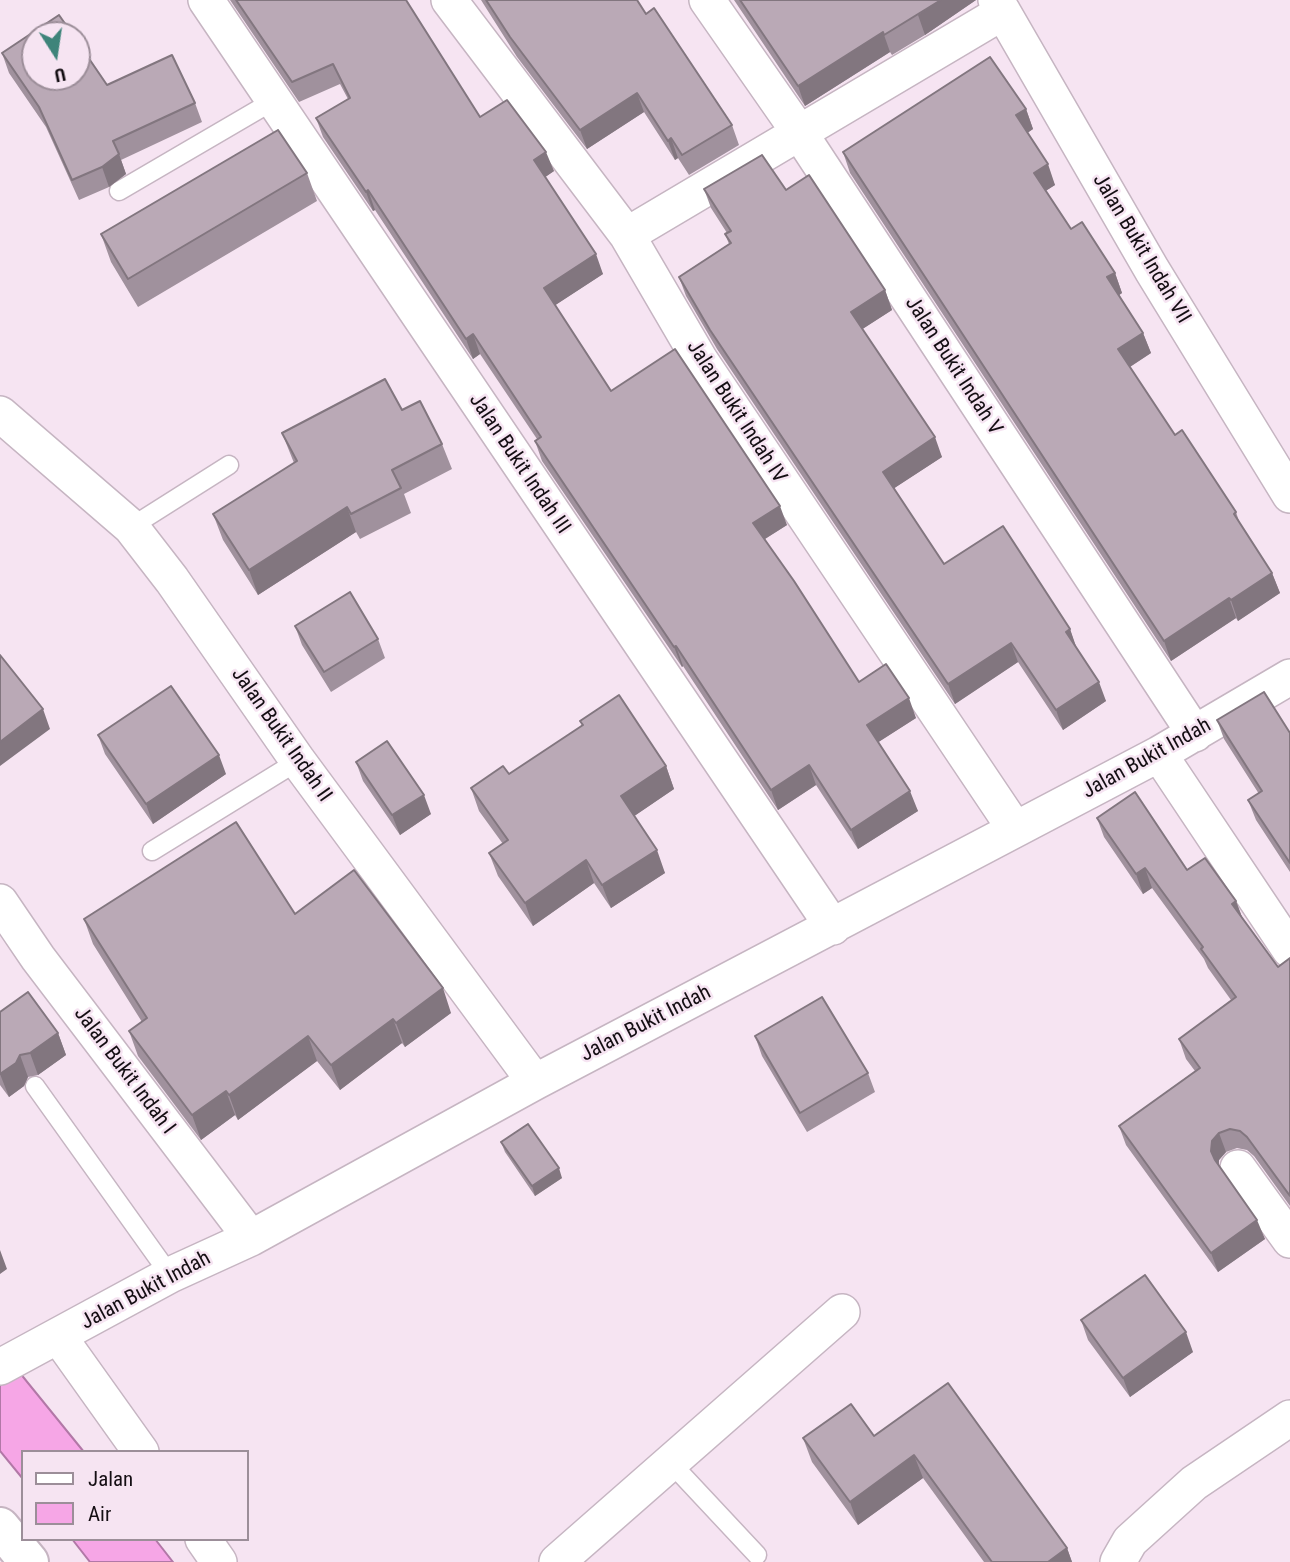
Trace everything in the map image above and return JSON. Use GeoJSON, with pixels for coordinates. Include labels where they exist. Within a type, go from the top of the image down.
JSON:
{"type":"FeatureCollection","features":[{"type":"Feature","properties":{"kind":"main road"},"geometry":{"type":"LineString","coordinates":[[0,1527],[29,1562]]}},
{"type":"Feature","properties":{"kind":"street","name":"Jalan Bukit Indah III"},"geometry":{"type":"LineString","coordinates":[[206,0],[833,927]]}},
{"type":"Feature","properties":{"kind":"street","name":"Jalan Bukit Indah IV"},"geometry":{"type":"LineString","coordinates":[[449,0],[627,235],[700,360],[1015,829]]}},
{"type":"Feature","properties":{"kind":"street","name":"Jalan Bukit Indah V"},"geometry":{"type":"LineString","coordinates":[[707,0],[799,132],[1195,734]]}},
{"type":"Feature","properties":{"kind":"street"},"geometry":{"type":"LineString","coordinates":[[627,235],[799,132],[1000,6]]}},
{"type":"Feature","properties":{"kind":"street","name":"Jalan Bukit Indah VII"},"geometry":{"type":"LineString","coordinates":[[1000,6],[1152,270],[1290,495]]}},
{"type":"Feature","properties":{"kind":"street","name":"Jalan Bukit Indah II"},"geometry":{"type":"LineString","coordinates":[[0,414],[131,527],[172,580],[298,761],[535,1082]]}},
{"type":"Feature","properties":{"kind":"street","name":"Jalan Bukit Indah"},"geometry":{"type":"LineString","coordinates":[[6,1365],[170,1275],[251,1238],[535,1082],[1159,754],[1290,677]]}},
{"type":"Feature","properties":{"kind":"street"},"geometry":{"type":"LineString","coordinates":[[1159,754],[1290,950]]}},
{"type":"Feature","properties":{"kind":"street","name":"Jalan Bukit Indah I"},"geometry":{"type":"LineString","coordinates":[[0,902],[38,958],[251,1238]]}},
{"type":"Feature","properties":{"kind":"street"},"geometry":{"type":"LineString","coordinates":[[1238,1168],[1290,1240]]}},
{"type":"Feature","properties":{"kind":"street"},"geometry":{"type":"LineString","coordinates":[[557,1562],[842,1312]]}},
{"type":"Feature","properties":{"kind":"street"},"geometry":{"type":"LineString","coordinates":[[59,1337],[140,1450]]}},
{"type":"Feature","properties":{"kind":"street"},"geometry":{"type":"LineString","coordinates":[[1118,1562],[1130,1541],[1194,1483],[1290,1418]]}},
{"type":"Feature","properties":{"kind":"street"},"geometry":{"type":"LineString","coordinates":[[204,1541],[219,1562]]}},
{"type":"Feature","properties":{"kind":"lane"},"geometry":{"type":"LineString","coordinates":[[119,191],[273,101]]}},
{"type":"Feature","properties":{"kind":"lane"},"geometry":{"type":"LineString","coordinates":[[131,527],[229,464]]}},
{"type":"Feature","properties":{"kind":"lane"},"geometry":{"type":"LineString","coordinates":[[152,851],[298,761]]}},
{"type":"Feature","properties":{"kind":"lane"},"geometry":{"type":"LineString","coordinates":[[35,1086],[170,1275]]}},
{"type":"Feature","properties":{"kind":"lane"},"geometry":{"type":"LineString","coordinates":[[670,1462],[757,1555]]}},
{"type":"Feature","properties":{"kind":"water"},"geometry":{"type":"Polygon","coordinates":[[[0,1349],[82,1450],[21,1450],[21,1477],[0,1451],[0,1349]]]}},
{"type":"Feature","properties":{"kind":"water"},"geometry":{"type":"Polygon","coordinates":[[[74,1541],[157,1541],[173,1562],[90,1562],[74,1541]]]}},
{"type":"Feature","properties":{"kind":"building"},"geometry":{"type":"Polygon","coordinates":[[[236,0],[406,0],[480,117],[507,100],[546,152],[534,160],[596,254],[544,288],[611,391],[675,349],[780,506],[753,523],[859,682],[886,664],[909,698],[867,725],[910,791],[851,830],[809,765],[771,790],[535,441],[541,437],[473,334],[466,339],[368,190],[366,192],[316,118],[350,98],[333,64],[292,82],[236,0]]]}},
{"type":"Feature","properties":{"kind":"building"},"geometry":{"type":"Polygon","coordinates":[[[486,0],[637,0],[646,14],[654,8],[732,125],[682,155],[671,138],[668,141],[637,93],[580,130],[510,37],[486,0]]]}},
{"type":"Feature","properties":{"kind":"building"},"geometry":{"type":"Polygon","coordinates":[[[740,0],[941,0],[884,35],[883,32],[798,86],[740,0]]]}},
{"type":"Feature","properties":{"kind":"building"},"geometry":{"type":"Polygon","coordinates":[[[59,15],[63,21],[50,21],[59,15]]]}},
{"type":"Feature","properties":{"kind":"building"},"geometry":{"type":"Polygon","coordinates":[[[21,40],[21,81],[2,53],[21,40]]]}},
{"type":"Feature","properties":{"kind":"building"},"geometry":{"type":"Polygon","coordinates":[[[172,55],[195,103],[113,141],[119,154],[102,167],[72,180],[39,107],[28,91],[91,91],[91,62],[107,85],[172,55]]]}},
{"type":"Feature","properties":{"kind":"building"},"geometry":{"type":"Polygon","coordinates":[[[990,57],[1026,109],[1016,115],[1048,164],[1034,173],[1071,229],[1082,222],[1115,273],[1107,277],[1143,333],[1118,349],[1175,435],[1182,430],[1272,573],[1164,641],[843,152],[990,57]]]}},
{"type":"Feature","properties":{"kind":"building"},"geometry":{"type":"Polygon","coordinates":[[[278,130],[307,173],[128,279],[101,234],[278,130]]]}},
{"type":"Feature","properties":{"kind":"building"},"geometry":{"type":"Polygon","coordinates":[[[762,155],[786,190],[809,175],[885,290],[851,312],[935,437],[883,472],[944,564],[1003,526],[1070,629],[1066,632],[1099,682],[1056,710],[1011,643],[948,684],[710,330],[679,277],[731,243],[725,234],[731,231],[704,189],[762,155]]]}},
{"type":"Feature","properties":{"kind":"building"},"geometry":{"type":"Polygon","coordinates":[[[385,379],[402,410],[420,401],[442,444],[392,470],[401,488],[351,514],[347,507],[249,570],[213,514],[297,461],[282,433],[385,379]]]}},
{"type":"Feature","properties":{"kind":"building"},"geometry":{"type":"Polygon","coordinates":[[[350,592],[378,639],[324,672],[295,626],[350,592]]]}},
{"type":"Feature","properties":{"kind":"building"},"geometry":{"type":"Polygon","coordinates":[[[0,655],[43,709],[0,742],[0,655]]]}},
{"type":"Feature","properties":{"kind":"building"},"geometry":{"type":"Polygon","coordinates":[[[171,686],[219,755],[146,804],[98,735],[171,686]]]}},
{"type":"Feature","properties":{"kind":"building"},"geometry":{"type":"Polygon","coordinates":[[[1264,692],[1290,733],[1290,863],[1248,800],[1262,791],[1217,720],[1264,692]]]}},
{"type":"Feature","properties":{"kind":"building"},"geometry":{"type":"Polygon","coordinates":[[[619,695],[666,766],[621,796],[657,850],[602,885],[586,860],[525,903],[489,853],[508,840],[471,788],[503,766],[509,774],[583,725],[580,721],[619,695]]]}},
{"type":"Feature","properties":{"kind":"building"},"geometry":{"type":"Polygon","coordinates":[[[387,741],[424,795],[392,815],[356,762],[387,741]]]}},
{"type":"Feature","properties":{"kind":"building"},"geometry":{"type":"Polygon","coordinates":[[[1135,792],[1187,870],[1205,858],[1236,901],[1232,904],[1278,967],[1290,958],[1290,1196],[1247,1137],[1240,1131],[1230,1129],[1219,1133],[1212,1141],[1211,1151],[1257,1220],[1211,1253],[1119,1126],[1200,1068],[1179,1039],[1236,997],[1145,868],[1136,874],[1097,818],[1135,792]]]}},
{"type":"Feature","properties":{"kind":"building"},"geometry":{"type":"Polygon","coordinates":[[[236,822],[295,914],[354,870],[443,988],[396,1023],[393,1019],[331,1065],[308,1036],[229,1095],[226,1091],[192,1115],[129,1031],[147,1018],[84,919],[236,822]]]}},
{"type":"Feature","properties":{"kind":"building"},"geometry":{"type":"Polygon","coordinates":[[[28,992],[58,1033],[30,1053],[20,1055],[16,1063],[0,1074],[0,1012],[28,992]]]}},
{"type":"Feature","properties":{"kind":"building"},"geometry":{"type":"Polygon","coordinates":[[[822,997],[868,1073],[800,1113],[755,1036],[822,997]]]}},
{"type":"Feature","properties":{"kind":"building"},"geometry":{"type":"Polygon","coordinates":[[[528,1124],[559,1168],[532,1186],[501,1142],[528,1124]]]}},
{"type":"Feature","properties":{"kind":"building"},"geometry":{"type":"Polygon","coordinates":[[[1145,1275],[1186,1332],[1123,1378],[1081,1320],[1145,1275]]]}},
{"type":"Feature","properties":{"kind":"building"},"geometry":{"type":"Polygon","coordinates":[[[948,1383],[1067,1548],[1048,1562],[992,1562],[914,1455],[850,1502],[803,1438],[851,1404],[874,1436],[948,1383]]]}}]}
